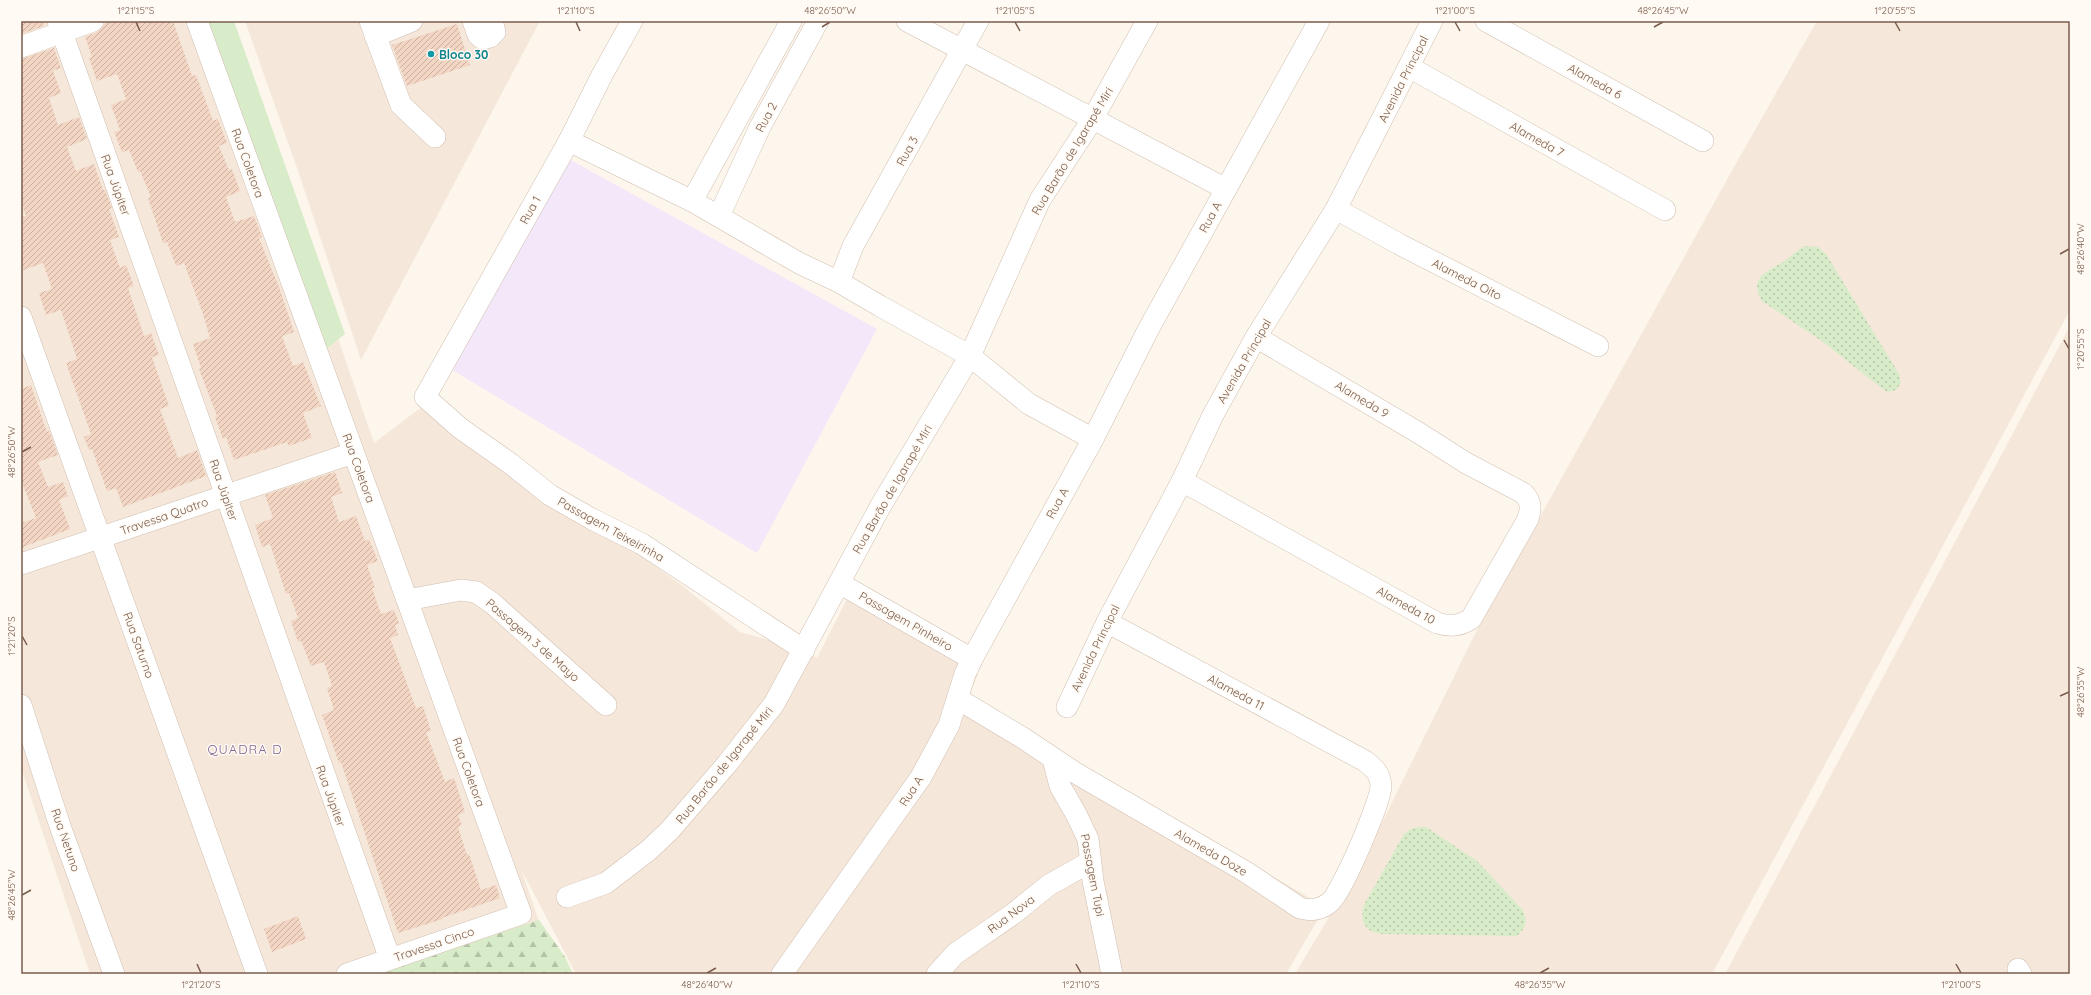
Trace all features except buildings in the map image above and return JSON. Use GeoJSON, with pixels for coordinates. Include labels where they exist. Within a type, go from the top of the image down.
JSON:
{"type":"FeatureCollection","features":[{"type":"Feature","properties":{"kind":"street"},"geometry":{"type":"LineString","coordinates":[[21,47],[60,27],[93,21]]}},
{"type":"Feature","properties":{"kind":"street","name":"Rua Coletora"},"geometry":{"type":"LineString","coordinates":[[197,21],[521,914]]}},
{"type":"Feature","properties":{"kind":"street"},"geometry":{"type":"LineString","coordinates":[[412,21],[372,28],[401,105],[435,137]]}},
{"type":"Feature","properties":{"kind":"street"},"geometry":{"type":"LineString","coordinates":[[473,21],[478,36],[483,39],[490,38],[495,32],[492,21]]}},
{"type":"Feature","properties":{"kind":"street","name":"Rua 1"},"geometry":{"type":"LineString","coordinates":[[425,397],[569,141],[598,81],[632,21]]}},
{"type":"Feature","properties":{"kind":"street","name":"Rua 2"},"geometry":{"type":"LineString","coordinates":[[692,201],[791,21]]}},
{"type":"Feature","properties":{"kind":"street","name":"Rua 2"},"geometry":{"type":"LineString","coordinates":[[719,216],[760,127],[818,21]]}},
{"type":"Feature","properties":{"kind":"street"},"geometry":{"type":"LineString","coordinates":[[907,21],[962,49],[1092,120],[1226,189]]}},
{"type":"Feature","properties":{"kind":"street","name":"Rua 3"},"geometry":{"type":"LineString","coordinates":[[839,282],[853,246],[978,21]]}},
{"type":"Feature","properties":{"kind":"street","name":"Rua Barão de Igarapé Miri"},"geometry":{"type":"LineString","coordinates":[[567,897],[606,883],[649,850],[670,830],[727,764],[774,704],[880,507],[970,356],[1040,200],[1092,120],[1147,21]]}},
{"type":"Feature","properties":{"kind":"street","name":"Rua A"},"geometry":{"type":"LineString","coordinates":[[782,974],[921,777],[950,725],[965,674],[972,659],[1092,439],[1148,330],[1319,21]]}},
{"type":"Feature","properties":{"kind":"street","name":"Avenida Principal"},"geometry":{"type":"LineString","coordinates":[[1067,707],[1107,622],[1182,481],[1213,415],[1256,337],[1336,209],[1432,21]]}},
{"type":"Feature","properties":{"kind":"street","name":"Alameda 6"},"geometry":{"type":"LineString","coordinates":[[1486,21],[1703,141]]}},
{"type":"Feature","properties":{"kind":"street","name":"Rua Júpiter"},"geometry":{"type":"LineString","coordinates":[[60,27],[226,494],[312,743],[390,959]]}},
{"type":"Feature","properties":{"kind":"street","name":"Alameda 7"},"geometry":{"type":"LineString","coordinates":[[1409,67],[1665,210]]}},
{"type":"Feature","properties":{"kind":"street"},"geometry":{"type":"LineString","coordinates":[[569,141],[692,201],[798,263],[839,282],[970,356],[1029,404],[1092,439]]}},
{"type":"Feature","properties":{"kind":"street","name":"Alameda Oito"},"geometry":{"type":"LineString","coordinates":[[1336,209],[1387,238],[1598,346]]}},
{"type":"Feature","properties":{"kind":"street","name":"Rua Saturno"},"geometry":{"type":"LineString","coordinates":[[21,317],[257,974]]}},
{"type":"Feature","properties":{"kind":"street","name":"Alameda 9"},"geometry":{"type":"LineString","coordinates":[[1256,337],[1419,433],[1466,463]]}},
{"type":"Feature","properties":{"kind":"street","name":"Passagem Teixeirinha"},"geometry":{"type":"LineString","coordinates":[[425,397],[460,428],[511,464],[550,495],[592,519],[642,544],[804,650]]}},
{"type":"Feature","properties":{"kind":"street","name":"Travessa Quatro"},"geometry":{"type":"LineString","coordinates":[[21,564],[353,452]]}},
{"type":"Feature","properties":{"kind":"street","name":"Alameda 10"},"geometry":{"type":"LineString","coordinates":[[1182,481],[1437,623],[1455,626],[1472,619],[1528,519],[1531,505],[1528,498],[1523,493],[1466,463]]}},
{"type":"Feature","properties":{"kind":"street","name":"Passagem Pinheiro"},"geometry":{"type":"LineString","coordinates":[[839,583],[972,659]]}},
{"type":"Feature","properties":{"kind":"street","name":"Passagem 3 de Mayo"},"geometry":{"type":"LineString","coordinates":[[406,600],[461,590],[476,592],[492,603],[606,705]]}},
{"type":"Feature","properties":{"kind":"street","name":"Alameda 11"},"geometry":{"type":"LineString","coordinates":[[1107,622],[1365,761]]}},
{"type":"Feature","properties":{"kind":"street","name":"Alameda Doze"},"geometry":{"type":"LineString","coordinates":[[958,700],[1023,738],[1053,759],[1246,872],[1300,908],[1308,910],[1329,903],[1336,895],[1380,796],[1380,778],[1376,770],[1365,761]]}},
{"type":"Feature","properties":{"kind":"street","name":"Rua Netuno"},"geometry":{"type":"LineString","coordinates":[[21,706],[60,826],[114,974]]}},
{"type":"Feature","properties":{"kind":"street","name":"Passagem Tupi"},"geometry":{"type":"LineString","coordinates":[[1053,759],[1060,786],[1079,818],[1088,838],[1090,862],[1112,974]]}},
{"type":"Feature","properties":{"kind":"street","name":"Rua Nova"},"geometry":{"type":"LineString","coordinates":[[938,974],[955,954],[1013,914],[1049,885],[1090,862]]}},
{"type":"Feature","properties":{"kind":"street","name":"Travessa Cinco"},"geometry":{"type":"LineString","coordinates":[[347,974],[521,914]]}},
{"type":"Feature","properties":{"kind":"shaded area"},"geometry":{"type":"Polygon","coordinates":[[[21,21],[229,21],[374,443],[427,403],[684,587],[740,632],[804,650],[817,658],[847,599],[978,675],[968,698],[1325,907],[1286,974],[576,974],[521,869],[557,974],[90,974],[21,768],[21,21]]]}},
{"type":"Feature","properties":{"kind":"shaded area"},"geometry":{"type":"Polygon","coordinates":[[[245,21],[540,21],[361,360],[297,168],[245,21]]]}},
{"type":"Feature","properties":{"kind":"shaded area"},"geometry":{"type":"Polygon","coordinates":[[[1817,21],[2070,21],[2070,310],[1712,974],[1295,974],[1366,855],[1474,636],[1734,167],[1817,21]]]}},
{"type":"Feature","properties":{"kind":"shaded area"},"geometry":{"type":"Polygon","coordinates":[[[567,158],[877,329],[757,553],[449,368],[567,158]]]}},
{"type":"Feature","properties":{"kind":"shaded area"},"geometry":{"type":"Polygon","coordinates":[[[2070,326],[2070,974],[1725,974],[2070,326]]]}},
{"type":"Feature","properties":{"kind":"green space"},"geometry":{"type":"Polygon","coordinates":[[[203,21],[234,21],[345,334],[320,354],[203,21]]]}},
{"type":"Feature","properties":{"kind":"green space"},"geometry":{"type":"Polygon","coordinates":[[[1807,246],[1818,247],[1826,254],[1899,374],[1901,383],[1896,390],[1888,392],[1884,390],[1823,342],[1762,301],[1758,293],[1757,286],[1762,276],[1798,250],[1807,246]]]}},
{"type":"Feature","properties":{"kind":"green space"},"geometry":{"type":"Polygon","coordinates":[[[1426,827],[1477,861],[1523,910],[1526,921],[1524,928],[1517,936],[1381,934],[1375,933],[1367,928],[1362,916],[1364,905],[1404,834],[1412,828],[1426,827]]]}},
{"type":"Feature","properties":{"kind":"green space"},"geometry":{"type":"Polygon","coordinates":[[[539,920],[565,957],[573,974],[380,974],[539,920]]]}},
{"type":"Feature","properties":{"kind":"place","name":"Bloco 30"},"geometry":{"type":"Point","coordinates":[431,54]}},
{"type":"Feature","properties":{"kind":"district","name":"QUADRA D"},"geometry":{"type":"Point","coordinates":[245,749]}}]}
